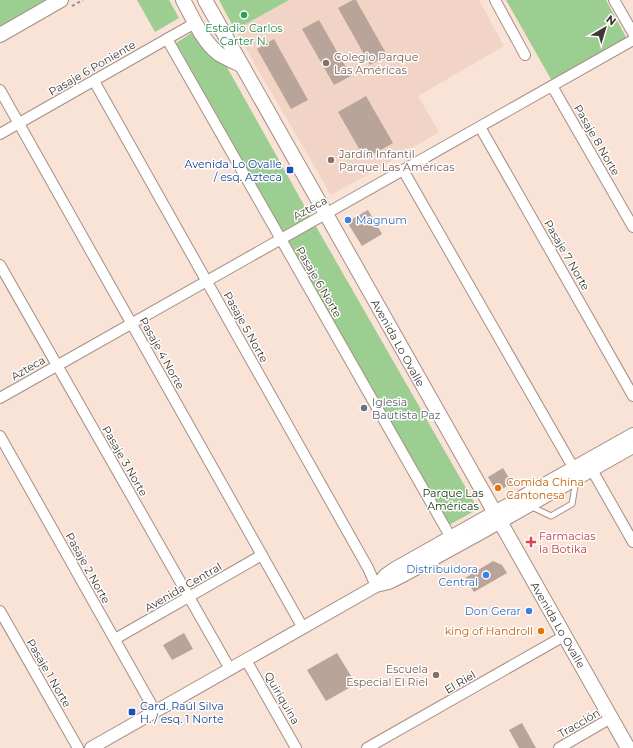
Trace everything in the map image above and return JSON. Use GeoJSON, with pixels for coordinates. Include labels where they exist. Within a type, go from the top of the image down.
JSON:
{"type":"FeatureCollection","features":[{"type":"Feature","properties":{"kind":"main road"},"geometry":{"type":"LineString","coordinates":[[0,36],[61,0]]}},
{"type":"Feature","properties":{"kind":"main road"},"geometry":{"type":"LineString","coordinates":[[183,0],[201,34],[219,54],[241,66]]}},
{"type":"Feature","properties":{"kind":"main road","name":"Avenida Lo Ovalle"},"geometry":{"type":"LineString","coordinates":[[205,0],[628,748]]}},
{"type":"Feature","properties":{"kind":"street"},"geometry":{"type":"LineString","coordinates":[[495,0],[525,55]]}},
{"type":"Feature","properties":{"kind":"street"},"geometry":{"type":"LineString","coordinates":[[618,1],[633,33]]}},
{"type":"Feature","properties":{"kind":"street","name":"Pasaje 6 Poniente"},"geometry":{"type":"LineString","coordinates":[[0,134],[196,23]]}},
{"type":"Feature","properties":{"kind":"street","name":"Pasaje 6 Norte"},"geometry":{"type":"LineString","coordinates":[[166,40],[450,536]]}},
{"type":"Feature","properties":{"kind":"street","name":"Azteca"},"geometry":{"type":"LineString","coordinates":[[0,398],[633,40]]}},
{"type":"Feature","properties":{"kind":"street","name":"Pasaje 5 Norte"},"geometry":{"type":"LineString","coordinates":[[94,81],[368,568],[376,586]]}},
{"type":"Feature","properties":{"kind":"street","name":"Pasaje 8 Norte"},"geometry":{"type":"LineString","coordinates":[[552,86],[633,227]]}},
{"type":"Feature","properties":{"kind":"street","name":"Pasaje 4 Norte"},"geometry":{"type":"LineString","coordinates":[[0,90],[303,628]]}},
{"type":"Feature","properties":{"kind":"street","name":"Pasaje 7 Norte"},"geometry":{"type":"LineString","coordinates":[[480,127],[633,396]]}},
{"type":"Feature","properties":{"kind":"street"},"geometry":{"type":"LineString","coordinates":[[403,170],[573,467]]}},
{"type":"Feature","properties":{"kind":"street","name":"Pasaje 3 Norte"},"geometry":{"type":"LineString","coordinates":[[0,265],[230,669]]}},
{"type":"Feature","properties":{"kind":"street"},"geometry":{"type":"LineString","coordinates":[[91,748],[376,586],[388,583],[401,577],[573,467],[633,434]]}},
{"type":"Feature","properties":{"kind":"street","name":"Pasaje 2 Norte"},"geometry":{"type":"LineString","coordinates":[[0,436],[155,711]]}},
{"type":"Feature","properties":{"kind":"street"},"geometry":{"type":"LineString","coordinates":[[376,586],[384,575],[450,536],[497,517],[530,506],[633,447]]}},
{"type":"Feature","properties":{"kind":"street"},"geometry":{"type":"LineString","coordinates":[[592,470],[633,542]]}},
{"type":"Feature","properties":{"kind":"street","name":"Avenida Central"},"geometry":{"type":"LineString","coordinates":[[115,639],[262,556]]}},
{"type":"Feature","properties":{"kind":"street","name":"Pasaje 1 Norte"},"geometry":{"type":"LineString","coordinates":[[0,611],[78,748]]}},
{"type":"Feature","properties":{"kind":"street","name":"El Riel"},"geometry":{"type":"LineString","coordinates":[[367,748],[564,636]]}},
{"type":"Feature","properties":{"kind":"street","name":"Quiriquina"},"geometry":{"type":"LineString","coordinates":[[246,660],[296,748]]}},
{"type":"Feature","properties":{"kind":"street","name":"Tracción"},"geometry":{"type":"LineString","coordinates":[[559,748],[611,718]]}},
{"type":"Feature","properties":{"kind":"lane"},"geometry":{"type":"LineString","coordinates":[[530,506],[552,516],[572,504],[576,480]]}},
{"type":"Feature","properties":{"kind":"shaded area","name":"Colegio Parque Las Américas"},"geometry":{"type":"Polygon","coordinates":[[[289,0],[479,0],[504,46],[418,96],[439,132],[331,195],[235,30],[289,0]]]}},
{"type":"Feature","properties":{"kind":"green space"},"geometry":{"type":"Polygon","coordinates":[[[0,0],[55,0],[0,30],[0,0]]]}},
{"type":"Feature","properties":{"kind":"green space"},"geometry":{"type":"Polygon","coordinates":[[[137,0],[169,0],[179,18],[155,32],[137,0]]]}},
{"type":"Feature","properties":{"kind":"green space","name":"Estadio Carlos Carter N."},"geometry":{"type":"Polygon","coordinates":[[[219,0],[289,0],[235,30],[219,0]]]}},
{"type":"Feature","properties":{"kind":"green space"},"geometry":{"type":"Polygon","coordinates":[[[506,0],[606,0],[627,39],[552,81],[506,0]]]}},
{"type":"Feature","properties":{"kind":"green space","name":"Parque Las Américas"},"geometry":{"type":"Polygon","coordinates":[[[193,32],[223,60],[310,216],[478,509],[449,525],[176,43],[193,32]]]}},
{"type":"Feature","properties":{"kind":"building"},"geometry":{"type":"Polygon","coordinates":[[[353,0],[356,0],[387,55],[370,65],[338,8],[353,0]]]}},
{"type":"Feature","properties":{"kind":"building"},"geometry":{"type":"Polygon","coordinates":[[[319,20],[351,76],[334,85],[302,29],[319,20]]]}},
{"type":"Feature","properties":{"kind":"building"},"geometry":{"type":"Polygon","coordinates":[[[274,39],[308,100],[291,109],[257,49],[274,39]]]}},
{"type":"Feature","properties":{"kind":"building"},"geometry":{"type":"Polygon","coordinates":[[[366,96],[393,143],[365,159],[338,112],[366,96]]]}},
{"type":"Feature","properties":{"kind":"building"},"geometry":{"type":"Polygon","coordinates":[[[368,210],[382,234],[362,246],[347,222],[368,210]]]}},
{"type":"Feature","properties":{"kind":"building"},"geometry":{"type":"Polygon","coordinates":[[[503,468],[512,483],[497,492],[488,477],[503,468]]]}},
{"type":"Feature","properties":{"kind":"building","name":"Distribuidora Central"},"geometry":{"type":"Polygon","coordinates":[[[493,561],[502,565],[507,573],[474,592],[465,578],[493,561]]]}},
{"type":"Feature","properties":{"kind":"building"},"geometry":{"type":"Polygon","coordinates":[[[184,633],[193,649],[172,660],[163,645],[184,633]]]}},
{"type":"Feature","properties":{"kind":"building"},"geometry":{"type":"Polygon","coordinates":[[[337,653],[356,684],[326,701],[307,670],[337,653]]]}},
{"type":"Feature","properties":{"kind":"building"},"geometry":{"type":"Polygon","coordinates":[[[522,723],[536,748],[519,748],[509,730],[522,723]]]}},
{"type":"Feature","properties":{"kind":"place","name":"Estadio Carlos Carter N."},"geometry":{"type":"Point","coordinates":[244,15]}},
{"type":"Feature","properties":{"kind":"place","name":"Colegio Parque Las Américas"},"geometry":{"type":"Point","coordinates":[326,63]}},
{"type":"Feature","properties":{"kind":"place","name":"Jardín Infantil Parque Las Américas"},"geometry":{"type":"Point","coordinates":[331,160]}},
{"type":"Feature","properties":{"kind":"place","name":"Avenida Lo Ovalle / esq. Azteca"},"geometry":{"type":"Point","coordinates":[290,170]}},
{"type":"Feature","properties":{"kind":"place","name":"Magnum"},"geometry":{"type":"Point","coordinates":[348,220]}},
{"type":"Feature","properties":{"kind":"place","name":"Iglesia Bautista Paz"},"geometry":{"type":"Point","coordinates":[364,408]}},
{"type":"Feature","properties":{"kind":"place","name":"Comida China Cantonesa"},"geometry":{"type":"Point","coordinates":[498,488]}},
{"type":"Feature","properties":{"kind":"place","name":"Farmacias la Botika"},"geometry":{"type":"Point","coordinates":[531,542]}},
{"type":"Feature","properties":{"kind":"place","name":"Distribuidora Central"},"geometry":{"type":"Point","coordinates":[486,575]}},
{"type":"Feature","properties":{"kind":"place","name":"Don Gerar"},"geometry":{"type":"Point","coordinates":[529,611]}},
{"type":"Feature","properties":{"kind":"place","name":"king of Handroll"},"geometry":{"type":"Point","coordinates":[541,631]}},
{"type":"Feature","properties":{"kind":"place","name":"Escuela Especial El Riel"},"geometry":{"type":"Point","coordinates":[436,675]}},
{"type":"Feature","properties":{"kind":"place","name":"Card. Raúl Silva H. / esq. 1 Norte"},"geometry":{"type":"Point","coordinates":[132,712]}}]}
